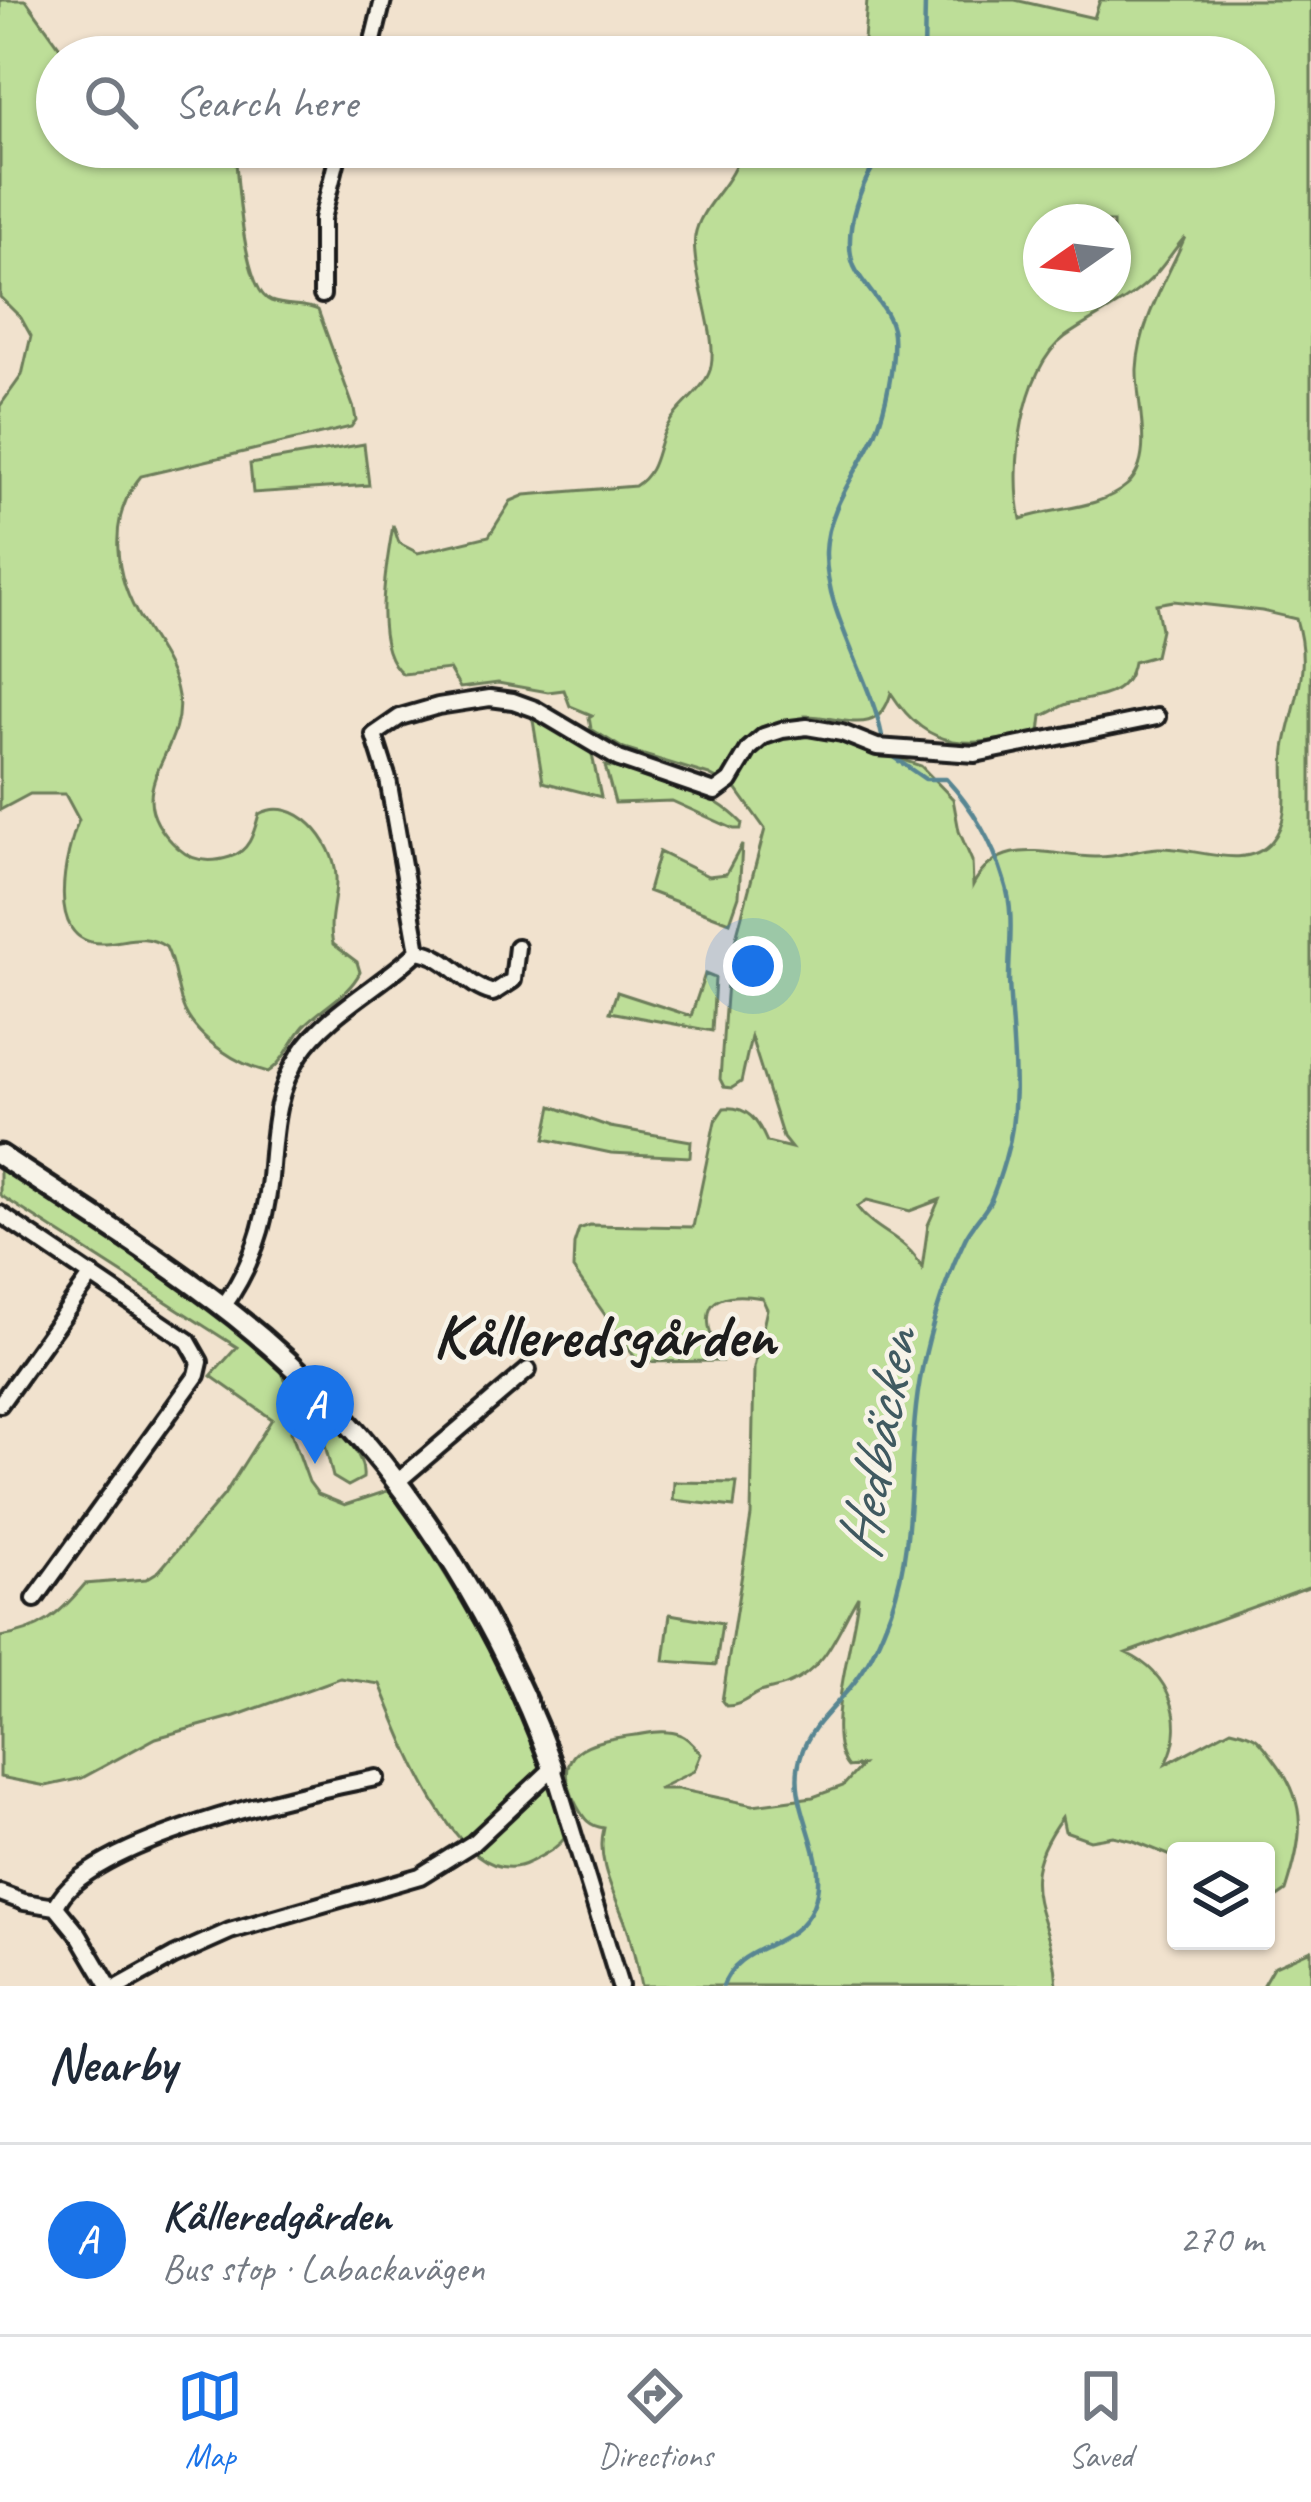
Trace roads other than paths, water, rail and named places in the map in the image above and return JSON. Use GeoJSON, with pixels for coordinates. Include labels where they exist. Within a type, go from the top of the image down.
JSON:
{"type":"FeatureCollection","features":[{"type":"Feature","properties":{"kind":"street"},"geometry":{"type":"LineString","coordinates":[[374,36],[383,0]]}},
{"type":"Feature","properties":{"kind":"street"},"geometry":{"type":"LineString","coordinates":[[322,296],[322,219],[335,168]]}},
{"type":"Feature","properties":{"kind":"street"},"geometry":{"type":"LineString","coordinates":[[418,951],[388,778],[374,735],[410,713],[490,698],[513,701],[619,759],[715,792],[730,781],[749,749],[764,736],[782,730],[806,727],[842,733],[878,747],[958,754],[1000,751],[1157,717]]}},
{"type":"Feature","properties":{"kind":"street"},"geometry":{"type":"LineString","coordinates":[[418,951],[439,957],[476,987],[493,993],[513,980],[517,947]]}},
{"type":"Feature","properties":{"kind":"street"},"geometry":{"type":"LineString","coordinates":[[223,1307],[254,1256],[270,1180],[276,1107],[299,1055],[314,1036],[418,951]]}},
{"type":"Feature","properties":{"kind":"street"},"geometry":{"type":"LineString","coordinates":[[0,1155],[223,1307],[347,1424],[397,1482],[473,1595],[531,1708],[620,1986]]}},
{"type":"Feature","properties":{"kind":"street"},"geometry":{"type":"LineString","coordinates":[[0,1214],[188,1341],[200,1362],[196,1375],[35,1599]]}},
{"type":"Feature","properties":{"kind":"street"},"geometry":{"type":"LineString","coordinates":[[0,1405],[92,1275]]}},
{"type":"Feature","properties":{"kind":"street"},"geometry":{"type":"LineString","coordinates":[[397,1482],[528,1370]]}},
{"type":"Feature","properties":{"kind":"street"},"geometry":{"type":"LineString","coordinates":[[120,1986],[230,1931],[420,1876],[473,1843],[553,1768]]}},
{"type":"Feature","properties":{"kind":"street"},"geometry":{"type":"LineString","coordinates":[[56,1907],[69,1886],[195,1824],[376,1778]]}},
{"type":"Feature","properties":{"kind":"street"},"geometry":{"type":"LineString","coordinates":[[0,1893],[56,1907],[80,1935],[110,1986]]}},
{"type":"Feature","properties":{"kind":"waterway","name":"Hedbäcken"},"geometry":{"type":"LineString","coordinates":[[924,36],[925,0]]}},
{"type":"Feature","properties":{"kind":"waterway","name":"Hedbäcken"},"geometry":{"type":"LineString","coordinates":[[873,168],[856,206],[850,242],[857,272],[891,326],[891,372],[879,423],[837,505],[826,552],[840,621],[882,736]]}},
{"type":"Feature","properties":{"kind":"waterway","name":"Hedbäcken"},"geometry":{"type":"LineString","coordinates":[[723,1986],[741,1961],[793,1931],[813,1906],[818,1867],[799,1793],[801,1755],[819,1722],[864,1669],[891,1610],[905,1550],[917,1399],[930,1336],[958,1254],[992,1197],[1014,1115],[1010,917],[1004,880],[981,826],[946,779],[925,779],[896,759]]}},
{"type":"Feature","properties":{"kind":"place","name":"Kålleredgården"},"geometry":{"type":"Point","coordinates":[315,1464]}},
{"type":"Feature","properties":{"kind":"district","name":"Kålleredsgården"},"geometry":{"type":"Point","coordinates":[604,1335]}}]}
